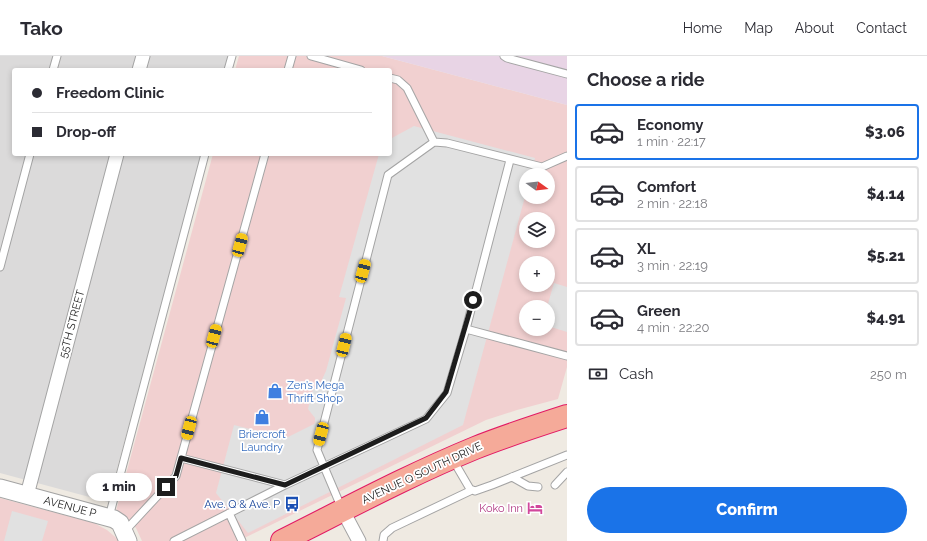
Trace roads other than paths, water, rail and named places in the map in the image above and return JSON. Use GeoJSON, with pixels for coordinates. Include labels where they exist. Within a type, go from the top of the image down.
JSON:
{"type":"FeatureCollection","features":[{"type":"Feature","properties":{"kind":"highway","name":"AVENUE Q SOUTH DRIVE"},"geometry":{"type":"LineString","coordinates":[[282,541],[410,477],[452,458],[518,432],[567,416]]}},
{"type":"Feature","properties":{"kind":"street"},"geometry":{"type":"LineString","coordinates":[[140,68],[143,56]]}},
{"type":"Feature","properties":{"kind":"street","name":"55TH STREET"},"geometry":{"type":"LineString","coordinates":[[27,495],[116,156]]}},
{"type":"Feature","properties":{"kind":"street","name":"AVENUE P"},"geometry":{"type":"LineString","coordinates":[[0,488],[109,518],[120,523],[126,536]]}},
{"type":"Feature","properties":{"kind":"street"},"geometry":{"type":"LineString","coordinates":[[343,511],[359,541]]}},
{"type":"Feature","properties":{"kind":"lane"},"geometry":{"type":"LineString","coordinates":[[53,68],[56,56]]}},
{"type":"Feature","properties":{"kind":"lane"},"geometry":{"type":"LineString","coordinates":[[229,68],[232,56]]}},
{"type":"Feature","properties":{"kind":"lane"},"geometry":{"type":"LineString","coordinates":[[289,68],[292,56]]}},
{"type":"Feature","properties":{"kind":"lane"},"geometry":{"type":"LineString","coordinates":[[311,56],[354,68]]}},
{"type":"Feature","properties":{"kind":"lane"},"geometry":{"type":"LineString","coordinates":[[504,56],[567,74]]}},
{"type":"Feature","properties":{"kind":"lane"},"geometry":{"type":"LineString","coordinates":[[392,78],[398,80],[406,88],[434,142]]}},
{"type":"Feature","properties":{"kind":"lane"},"geometry":{"type":"LineString","coordinates":[[343,511],[317,450],[388,175],[434,142],[447,143],[542,168],[567,156]]}},
{"type":"Feature","properties":{"kind":"lane"},"geometry":{"type":"LineString","coordinates":[[0,267],[29,156]]}},
{"type":"Feature","properties":{"kind":"lane"},"geometry":{"type":"LineString","coordinates":[[109,518],[204,156]]}},
{"type":"Feature","properties":{"kind":"lane"},"geometry":{"type":"LineString","coordinates":[[126,536],[176,476],[264,156]]}},
{"type":"Feature","properties":{"kind":"lane"},"geometry":{"type":"LineString","coordinates":[[174,541],[285,485],[426,418],[446,392],[466,329],[510,160]]}},
{"type":"Feature","properties":{"kind":"lane"},"geometry":{"type":"LineString","coordinates":[[466,329],[567,356]]}},
{"type":"Feature","properties":{"kind":"lane"},"geometry":{"type":"LineString","coordinates":[[383,541],[384,535],[392,528],[472,490],[475,491],[492,486],[567,455]]}},
{"type":"Feature","properties":{"kind":"lane"},"geometry":{"type":"LineString","coordinates":[[181,458],[285,485]]}},
{"type":"Feature","properties":{"kind":"lane"},"geometry":{"type":"LineString","coordinates":[[452,458],[472,490]]}},
{"type":"Feature","properties":{"kind":"lane"},"geometry":{"type":"LineString","coordinates":[[555,484],[567,473]]}},
{"type":"Feature","properties":{"kind":"lane"},"geometry":{"type":"LineString","coordinates":[[512,477],[528,486],[538,487]]}},
{"type":"Feature","properties":{"kind":"lane"},"geometry":{"type":"LineString","coordinates":[[229,513],[242,541]]}},
{"type":"Feature","properties":{"kind":"place","name":"Zen’s Mega Thrift Shop"},"geometry":{"type":"Point","coordinates":[275,391]}},
{"type":"Feature","properties":{"kind":"place","name":"Briercroft Laundry"},"geometry":{"type":"Point","coordinates":[262,417]}},
{"type":"Feature","properties":{"kind":"place","name":"Ave. Q & Ave. P"},"geometry":{"type":"Point","coordinates":[292,504]}},
{"type":"Feature","properties":{"kind":"place","name":"Koko Inn"},"geometry":{"type":"Point","coordinates":[535,508]}}]}
